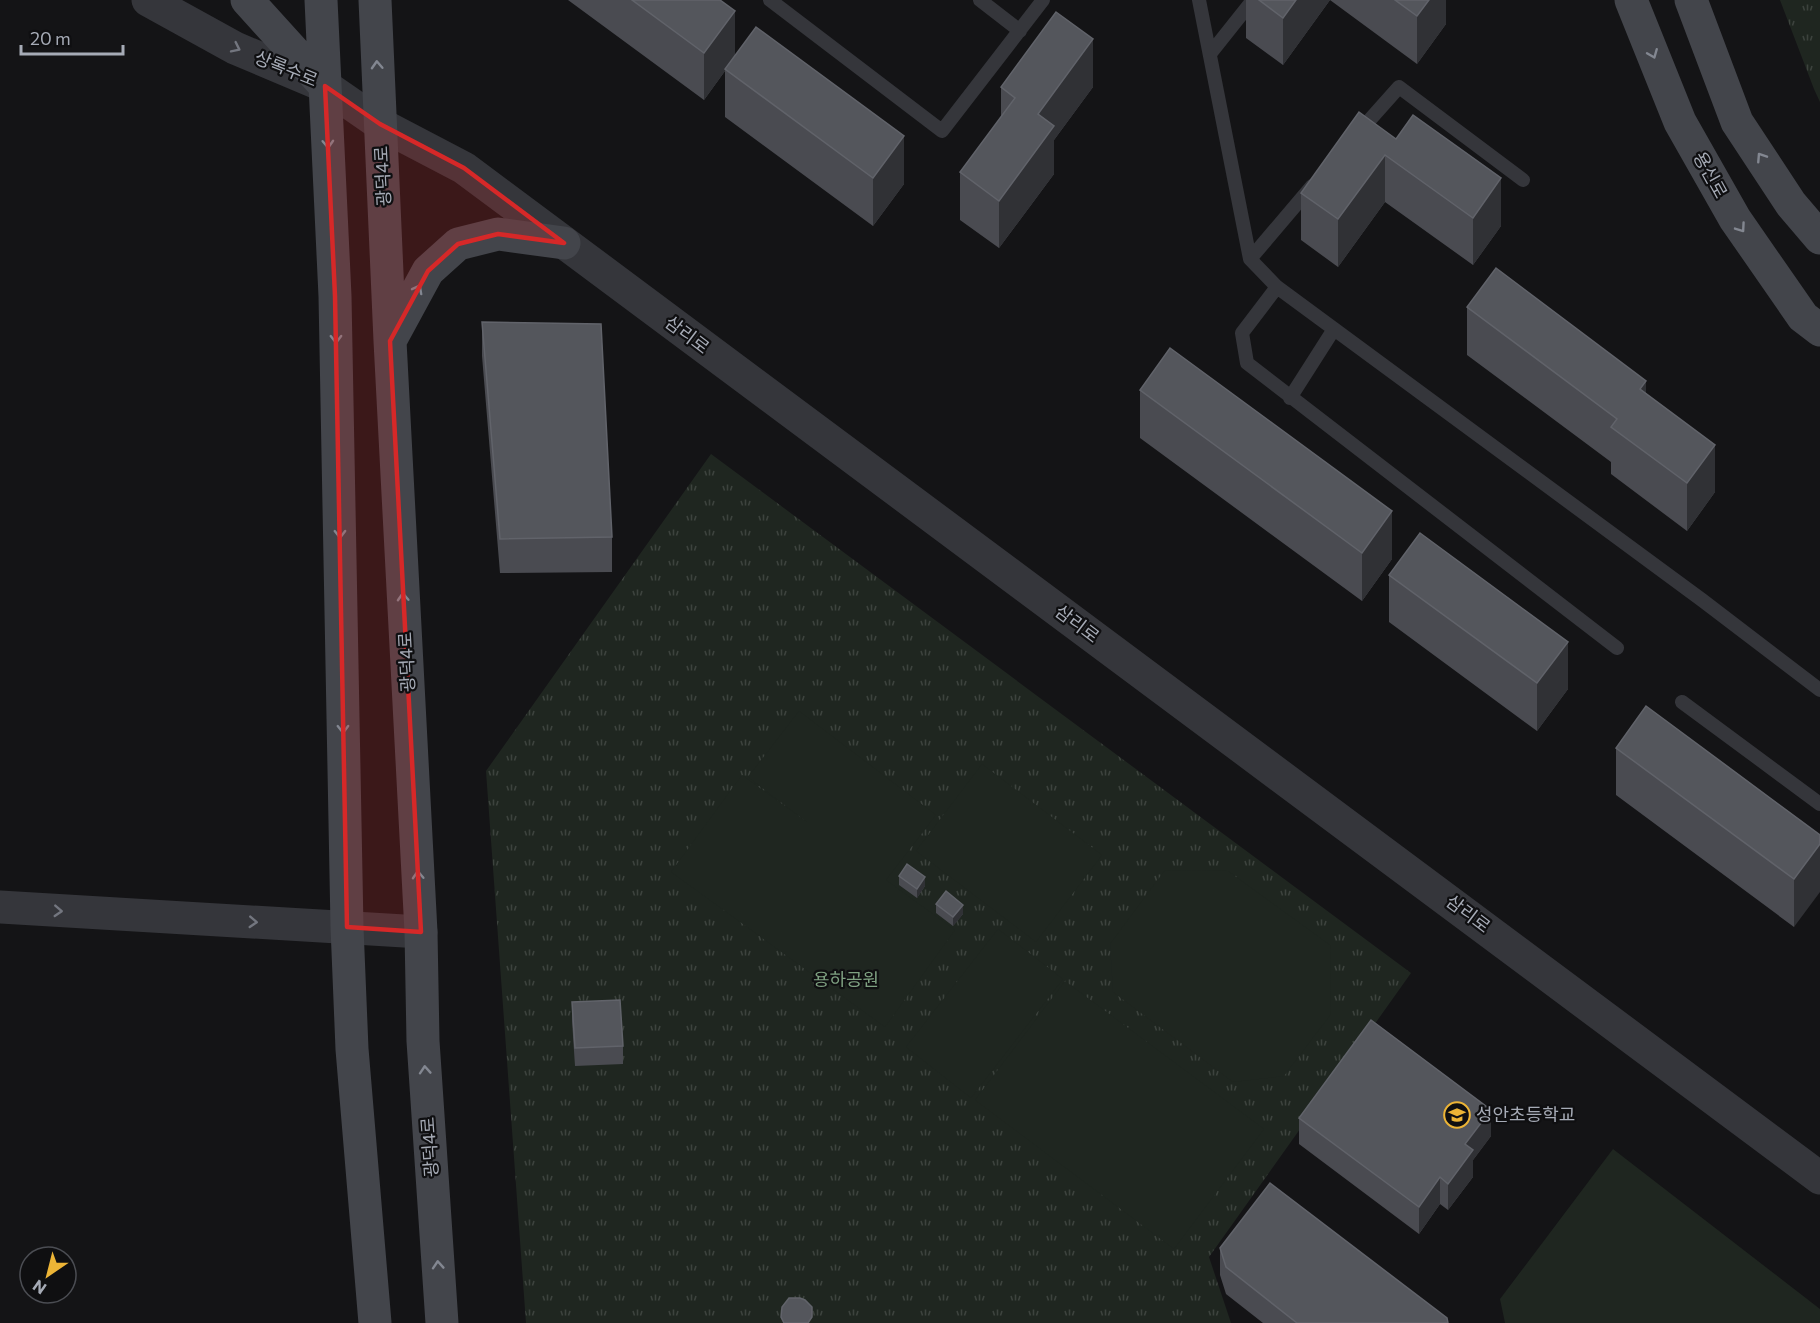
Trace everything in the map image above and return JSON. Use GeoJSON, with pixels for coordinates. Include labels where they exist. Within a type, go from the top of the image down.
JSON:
{"type":"FeatureCollection","features":[{"type":"Feature","properties":{"kind":"main road","name":"상록수로"},"geometry":{"type":"LineString","coordinates":[[247,0],[325,86]]}},
{"type":"Feature","properties":{"kind":"main road"},"geometry":{"type":"LineString","coordinates":[[321,0],[335,296],[347,927],[352,1049],[375,1323]]}},
{"type":"Feature","properties":{"kind":"main road","name":"광덕4로"},"geometry":{"type":"LineString","coordinates":[[375,0],[421,932],[423,1041],[442,1323]]}},
{"type":"Feature","properties":{"kind":"main road","name":"용신로"},"geometry":{"type":"LineString","coordinates":[[1632,0],[1680,122],[1735,219],[1803,317],[1820,330]]}},
{"type":"Feature","properties":{"kind":"main road"},"geometry":{"type":"LineString","coordinates":[[1691,0],[1737,122],[1791,204],[1820,238]]}},
{"type":"Feature","properties":{"kind":"main road"},"geometry":{"type":"LineString","coordinates":[[390,340],[428,271],[458,244],[498,234],[564,243]]}},
{"type":"Feature","properties":{"kind":"street","name":"상록수로"},"geometry":{"type":"LineString","coordinates":[[148,0],[235,48],[325,86]]}},
{"type":"Feature","properties":{"kind":"street","name":"삼리로"},"geometry":{"type":"LineString","coordinates":[[325,86],[380,124],[464,168],[1820,1178]]}},
{"type":"Feature","properties":{"kind":"street"},"geometry":{"type":"LineString","coordinates":[[0,907],[421,932]]}},
{"type":"Feature","properties":{"kind":"lane"},"geometry":{"type":"LineString","coordinates":[[770,0],[942,131],[1043,0]]}},
{"type":"Feature","properties":{"kind":"lane"},"geometry":{"type":"LineString","coordinates":[[980,0],[1020,31]]}},
{"type":"Feature","properties":{"kind":"lane"},"geometry":{"type":"LineString","coordinates":[[1199,0],[1250,259],[1277,287],[1693,593],[1820,690]]}},
{"type":"Feature","properties":{"kind":"lane"},"geometry":{"type":"LineString","coordinates":[[1210,54],[1253,0]]}},
{"type":"Feature","properties":{"kind":"lane"},"geometry":{"type":"LineString","coordinates":[[1347,147],[1399,87],[1523,180]]}},
{"type":"Feature","properties":{"kind":"lane"},"geometry":{"type":"LineString","coordinates":[[1250,259],[1324,172]]}},
{"type":"Feature","properties":{"kind":"lane"},"geometry":{"type":"LineString","coordinates":[[1277,287],[1242,333],[1247,363],[1617,648]]}},
{"type":"Feature","properties":{"kind":"lane"},"geometry":{"type":"LineString","coordinates":[[1290,398],[1334,329]]}},
{"type":"Feature","properties":{"kind":"lane"},"geometry":{"type":"LineString","coordinates":[[1682,702],[1820,804]]}},
{"type":"Feature","properties":{"kind":"highlighted area"},"geometry":{"type":"Polygon","coordinates":[[[325,86],[380,124],[464,168],[564,243],[498,234],[458,244],[428,271],[390,341],[421,932],[347,927],[335,296],[325,86]]]}},
{"type":"Feature","properties":{"kind":"green space"},"geometry":{"type":"Polygon","coordinates":[[[1780,0],[1820,0],[1820,102],[1814,89],[1780,0]]]}},
{"type":"Feature","properties":{"kind":"green space","name":"용하공원"},"geometry":{"type":"Polygon","coordinates":[[[711,454],[1411,973],[1209,1257],[1231,1323],[526,1323],[486,771],[711,454]]]}},
{"type":"Feature","properties":{"kind":"green space"},"geometry":{"type":"Polygon","coordinates":[[[799,711],[936,815],[886,880],[955,930],[885,1027],[671,872],[742,775],[807,822],[748,777],[799,711]]]}},
{"type":"Feature","properties":{"kind":"green space"},"geometry":{"type":"Polygon","coordinates":[[[982,764],[1102,855],[1036,942],[916,851],[982,764]]]}},
{"type":"Feature","properties":{"kind":"green space"},"geometry":{"type":"Polygon","coordinates":[[[1165,870],[1228,871],[1330,945],[1331,1014],[1284,1076],[1233,1082],[1113,992],[1110,944],[1165,870]]]}},
{"type":"Feature","properties":{"kind":"green space"},"geometry":{"type":"Polygon","coordinates":[[[998,929],[1063,979],[971,1098],[906,1047],[998,929]]]}},
{"type":"Feature","properties":{"kind":"green space"},"geometry":{"type":"Polygon","coordinates":[[[1065,981],[1264,1129],[1174,1249],[975,1100],[1065,981]]]}},
{"type":"Feature","properties":{"kind":"green space"},"geometry":{"type":"Polygon","coordinates":[[[1613,1149],[1820,1309],[1820,1323],[1505,1323],[1500,1299],[1613,1149]]]}},
{"type":"Feature","properties":{"kind":"building"},"geometry":{"type":"Polygon","coordinates":[[[632,0],[720,0],[735,11],[704,53],[632,0]]]}},
{"type":"Feature","properties":{"kind":"building"},"geometry":{"type":"Polygon","coordinates":[[[1259,0],[1296,0],[1283,18],[1259,0]]]}},
{"type":"Feature","properties":{"kind":"building"},"geometry":{"type":"Polygon","coordinates":[[[1395,0],[1429,0],[1417,16],[1395,0]]]}},
{"type":"Feature","properties":{"kind":"building"},"geometry":{"type":"Polygon","coordinates":[[[1056,12],[1093,39],[1038,114],[1054,126],[999,201],[960,172],[1015,98],[1001,87],[1056,12]]]}},
{"type":"Feature","properties":{"kind":"building"},"geometry":{"type":"Polygon","coordinates":[[[756,27],[904,136],[873,178],[725,69],[756,27]]]}},
{"type":"Feature","properties":{"kind":"building"},"geometry":{"type":"Polygon","coordinates":[[[1359,112],[1396,139],[1413,115],[1501,178],[1473,218],[1385,155],[1338,219],[1301,193],[1359,112]]]}},
{"type":"Feature","properties":{"kind":"building"},"geometry":{"type":"Polygon","coordinates":[[[1496,268],[1646,381],[1640,389],[1715,445],[1687,483],[1611,427],[1617,419],[1467,307],[1496,268]]]}},
{"type":"Feature","properties":{"kind":"building"},"geometry":{"type":"Polygon","coordinates":[[[482,322],[601,324],[612,537],[500,539],[482,322]]]}},
{"type":"Feature","properties":{"kind":"building"},"geometry":{"type":"Polygon","coordinates":[[[1170,348],[1392,511],[1362,553],[1140,390],[1170,348]]]}},
{"type":"Feature","properties":{"kind":"building"},"geometry":{"type":"Polygon","coordinates":[[[1420,533],[1568,642],[1537,683],[1389,575],[1420,533]]]}},
{"type":"Feature","properties":{"kind":"building"},"geometry":{"type":"Polygon","coordinates":[[[1646,706],[1820,835],[1820,844],[1794,879],[1616,748],[1646,706]]]}},
{"type":"Feature","properties":{"kind":"building"},"geometry":{"type":"Polygon","coordinates":[[[907,864],[925,877],[917,889],[899,876],[907,864]]]}},
{"type":"Feature","properties":{"kind":"building"},"geometry":{"type":"Polygon","coordinates":[[[946,891],[963,905],[953,917],[936,904],[946,891]]]}},
{"type":"Feature","properties":{"kind":"building"},"geometry":{"type":"Polygon","coordinates":[[[620,1000],[623,1046],[575,1048],[572,1002],[620,1000]]]}},
{"type":"Feature","properties":{"kind":"building"},"geometry":{"type":"Polygon","coordinates":[[[1371,1020],[1491,1110],[1465,1144],[1473,1150],[1448,1184],[1440,1177],[1419,1207],[1299,1118],[1371,1020]]]}},
{"type":"Feature","properties":{"kind":"building"},"geometry":{"type":"Polygon","coordinates":[[[1270,1183],[1447,1318],[1448,1323],[1297,1323],[1226,1267],[1220,1248],[1270,1183]]]}},
{"type":"Feature","properties":{"kind":"building"},"geometry":{"type":"Polygon","coordinates":[[[789,1298],[800,1298],[812,1307],[812,1317],[808,1323],[784,1323],[781,1317],[782,1307],[789,1298]]]}},
{"type":"Feature","properties":{"kind":"place","name":"성안초등학교"},"geometry":{"type":"Point","coordinates":[1457,1115]}}]}
